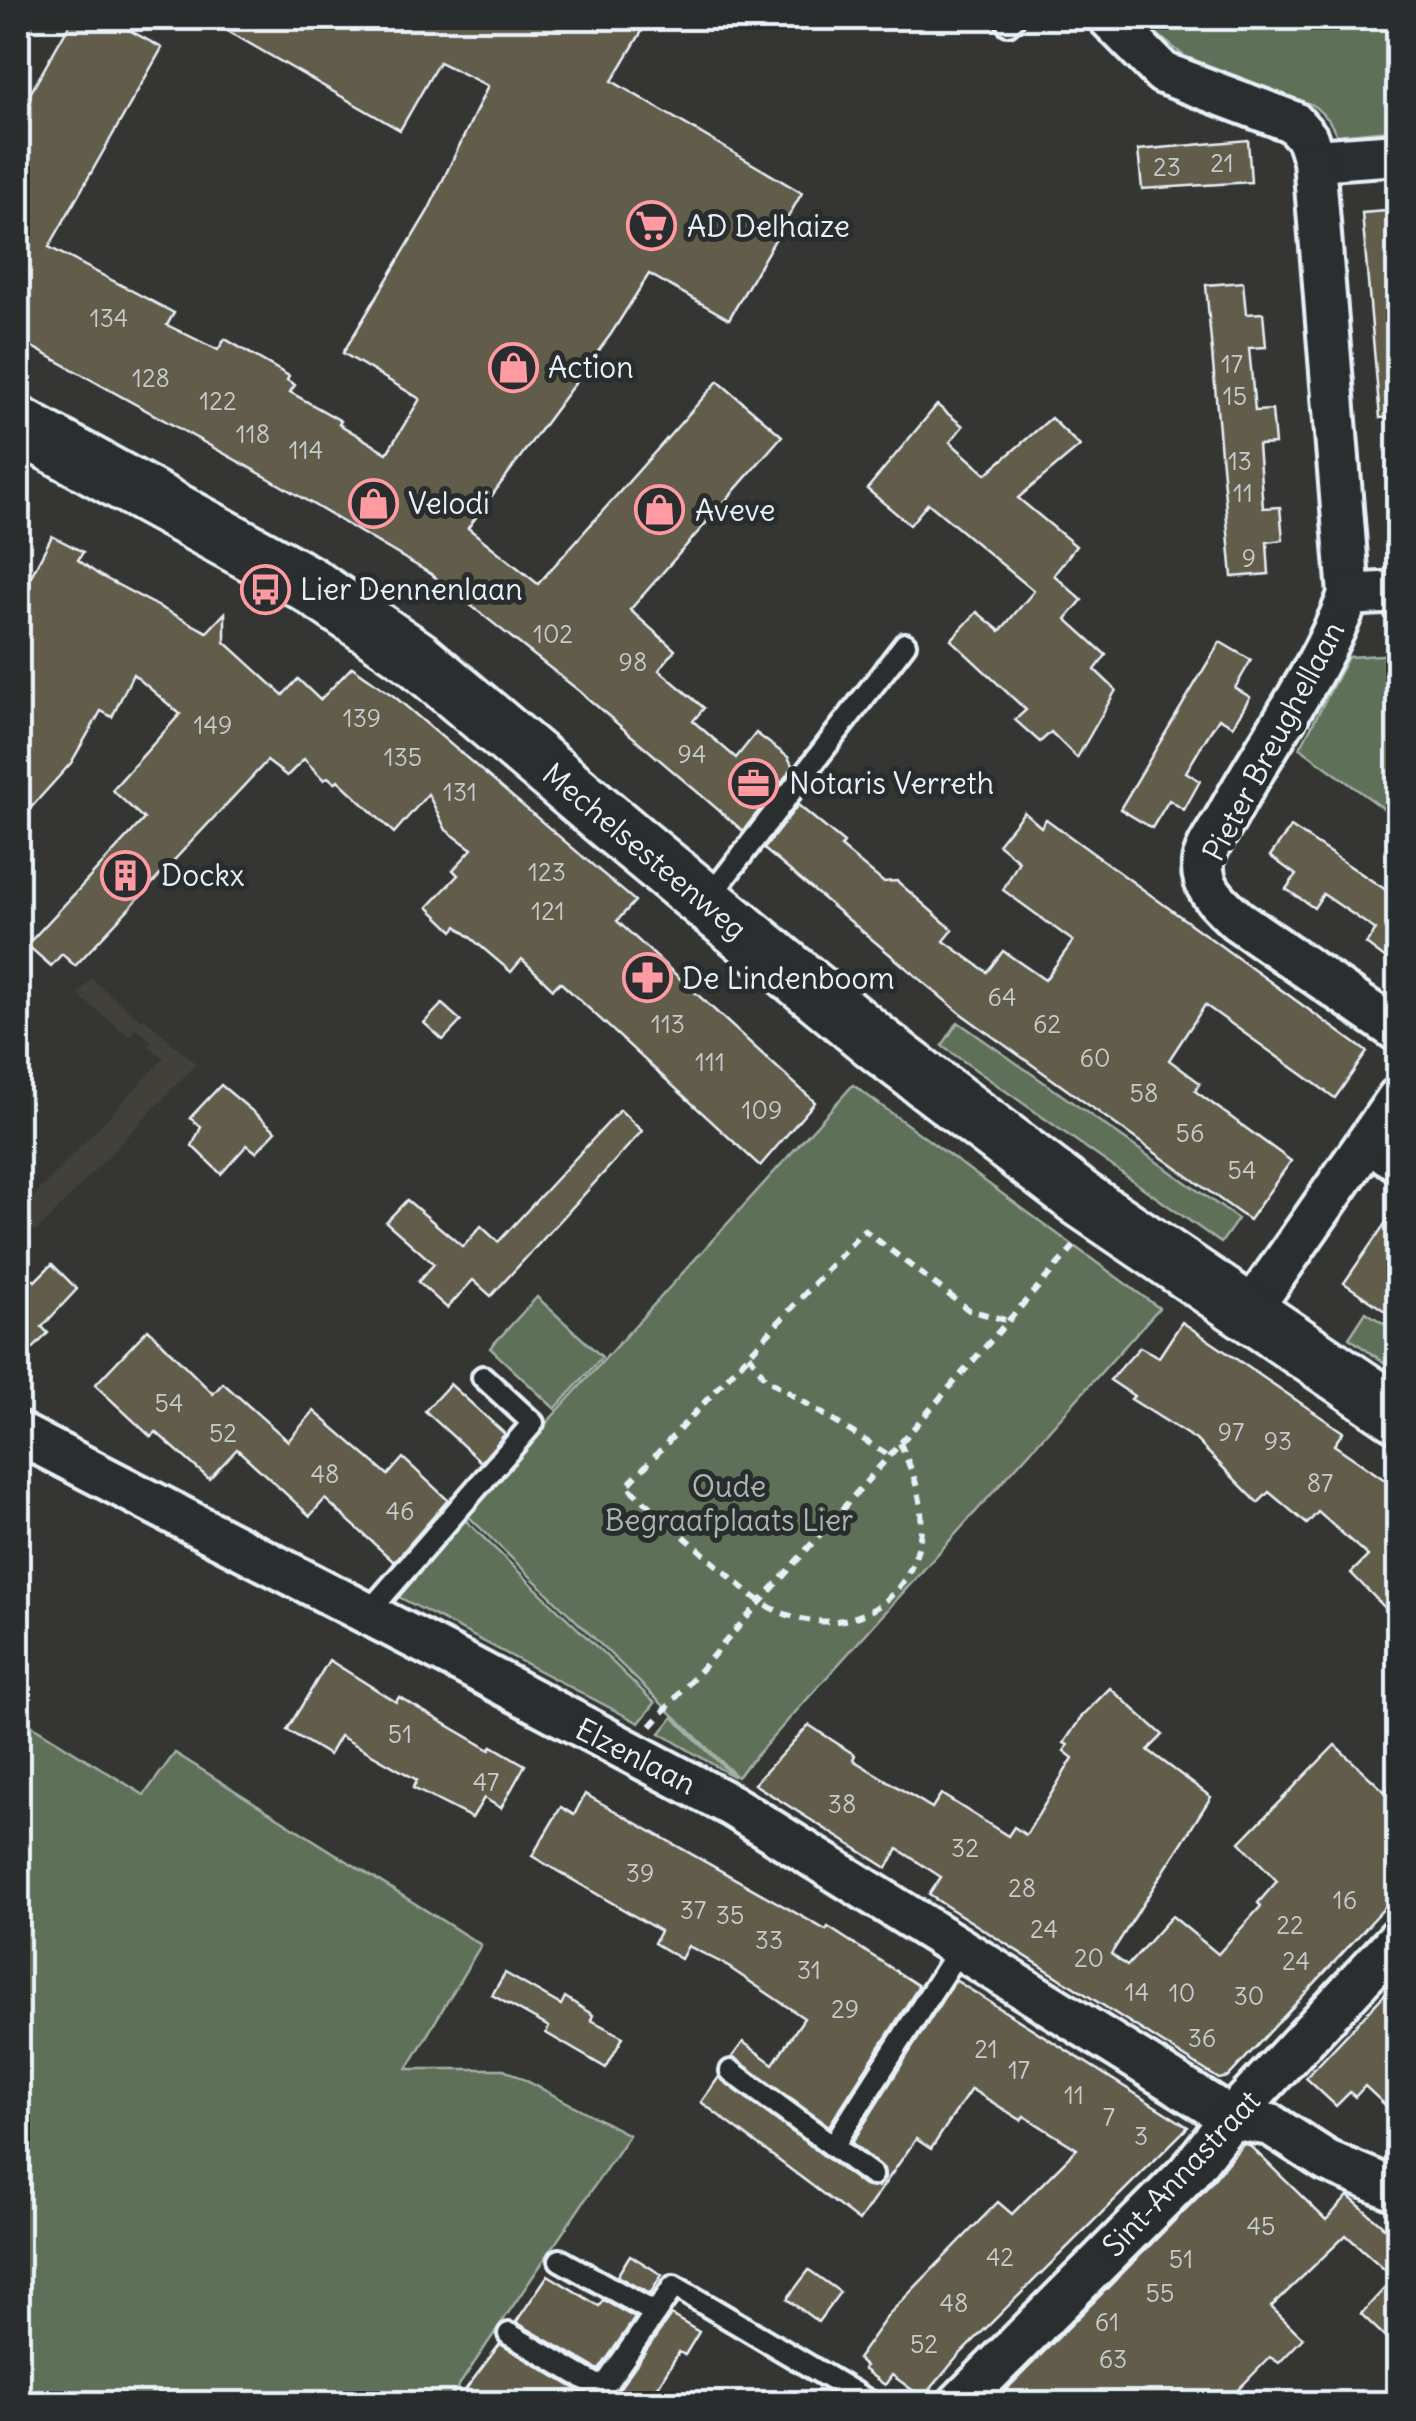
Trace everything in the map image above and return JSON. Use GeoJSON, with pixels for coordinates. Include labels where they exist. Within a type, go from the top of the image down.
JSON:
{"type":"FeatureCollection","features":[{"type":"Feature","properties":{"kind":"street","name":"Pieter Breughellaan"},"geometry":{"type":"LineString","coordinates":[[1109,18],[1162,73],[1293,122],[1307,138],[1314,160],[1350,595],[1331,642],[1202,861],[1206,884],[1214,898],[1237,920],[1398,1031]]}},
{"type":"Feature","properties":{"kind":"street"},"geometry":{"type":"LineString","coordinates":[[1314,160],[1398,154]]}},
{"type":"Feature","properties":{"kind":"street","name":"Mechelsesteenweg"},"geometry":{"type":"LineString","coordinates":[[19,434],[308,584],[416,658],[877,1044],[1103,1213],[1398,1414]]}},
{"type":"Feature","properties":{"kind":"street","name":"Pieter Breughellaan"},"geometry":{"type":"LineString","coordinates":[[1350,595],[1398,592]]}},
{"type":"Feature","properties":{"kind":"street"},"geometry":{"type":"LineString","coordinates":[[1249,1312],[1398,1098]]}},
{"type":"Feature","properties":{"kind":"street","name":"Elzenlaan"},"geometry":{"type":"LineString","coordinates":[[18,1433],[732,1806],[1231,2118],[1271,2125],[1327,2160],[1398,2191]]}},
{"type":"Feature","properties":{"kind":"street","name":"Sint-Annastraat"},"geometry":{"type":"LineString","coordinates":[[958,2404],[1188,2173],[1231,2118],[1398,1939]]}},
{"type":"Feature","properties":{"kind":"lane"},"geometry":{"type":"LineString","coordinates":[[706,902],[905,644]]}},
{"type":"Feature","properties":{"kind":"lane"},"geometry":{"type":"LineString","coordinates":[[1362,1149],[1398,1173]]}},
{"type":"Feature","properties":{"kind":"lane"},"geometry":{"type":"LineString","coordinates":[[366,1615],[533,1423],[483,1377]]}},
{"type":"Feature","properties":{"kind":"lane"},"geometry":{"type":"LineString","coordinates":[[833,2146],[959,1949]]}},
{"type":"Feature","properties":{"kind":"lane"},"geometry":{"type":"LineString","coordinates":[[730,2071],[872,2175]]}},
{"type":"Feature","properties":{"kind":"lane"},"geometry":{"type":"LineString","coordinates":[[560,2260],[655,2313]]}},
{"type":"Feature","properties":{"kind":"lane"},"geometry":{"type":"LineString","coordinates":[[509,2334],[597,2396],[674,2286],[874,2404]]}},
{"type":"Feature","properties":{"kind":"path"},"geometry":{"type":"LineString","coordinates":[[630,1750],[1103,1213]]}},
{"type":"Feature","properties":{"kind":"path"},"geometry":{"type":"LineString","coordinates":[[900,1444],[921,1508],[920,1534],[907,1577],[872,1613],[822,1622],[780,1612],[760,1602],[627,1486],[864,1230],[969,1310],[1008,1321]]}},
{"type":"Feature","properties":{"kind":"path"},"geometry":{"type":"LineString","coordinates":[[749,1354],[766,1378],[890,1456]]}},
{"type":"Feature","properties":{"kind":"shaded area"},"geometry":{"type":"Polygon","coordinates":[[[91,979],[141,1020],[144,1018],[196,1064],[36,1232],[18,1213],[164,1058],[136,1028],[129,1036],[78,995],[91,979]]]}},
{"type":"Feature","properties":{"kind":"green space"},"geometry":{"type":"Polygon","coordinates":[[[1398,18],[1398,129],[1337,135],[1313,105],[1184,56],[1141,21],[1398,18]]]}},
{"type":"Feature","properties":{"kind":"green space"},"geometry":{"type":"Polygon","coordinates":[[[1398,654],[1398,819],[1300,748],[1348,657],[1398,654]]]}},
{"type":"Feature","properties":{"kind":"green space"},"geometry":{"type":"Polygon","coordinates":[[[958,1022],[1238,1219],[1221,1243],[942,1046],[958,1022]]]}},
{"type":"Feature","properties":{"kind":"green space","name":"Oude Begraafplaats Lier"},"geometry":{"type":"Polygon","coordinates":[[[853,1085],[1159,1308],[737,1777],[465,1513],[853,1085]]]}},
{"type":"Feature","properties":{"kind":"green space"},"geometry":{"type":"Polygon","coordinates":[[[537,1297],[602,1357],[555,1409],[490,1348],[537,1297]]]}},
{"type":"Feature","properties":{"kind":"green space"},"geometry":{"type":"Polygon","coordinates":[[[1366,1312],[1398,1333],[1398,1372],[1349,1338],[1366,1312]]]}},
{"type":"Feature","properties":{"kind":"green space"},"geometry":{"type":"Polygon","coordinates":[[[461,1516],[655,1703],[639,1723],[393,1594],[461,1516]]]}},
{"type":"Feature","properties":{"kind":"green space"},"geometry":{"type":"Polygon","coordinates":[[[18,1717],[144,1795],[175,1753],[481,1945],[407,2069],[504,2069],[629,2135],[447,2403],[18,2403],[18,1717]]]}},
{"type":"Feature","properties":{"kind":"green space"},"geometry":{"type":"Polygon","coordinates":[[[673,1717],[734,1777],[660,1733],[673,1717]]]}},
{"type":"Feature","properties":{"kind":"building"},"geometry":{"type":"Polygon","coordinates":[[[73,18],[107,18],[162,48],[49,247],[174,313],[167,325],[218,350],[225,339],[289,376],[287,380],[295,385],[290,392],[387,453],[420,399],[343,353],[428,211],[488,86],[439,62],[400,130],[205,18],[650,18],[612,81],[802,193],[729,319],[649,274],[611,334],[468,528],[538,584],[718,381],[782,436],[630,610],[675,650],[659,670],[704,708],[693,721],[736,758],[756,733],[788,757],[793,767],[743,831],[578,690],[431,574],[18,339],[18,115],[73,18]]]}},
{"type":"Feature","properties":{"kind":"building"},"geometry":{"type":"Polygon","coordinates":[[[1248,140],[1251,182],[1142,189],[1138,150],[1248,140]]]}},
{"type":"Feature","properties":{"kind":"building"},"geometry":{"type":"Polygon","coordinates":[[[1398,210],[1398,417],[1380,418],[1362,213],[1398,210]]]}},
{"type":"Feature","properties":{"kind":"building"},"geometry":{"type":"Polygon","coordinates":[[[1243,282],[1246,314],[1263,313],[1266,347],[1249,348],[1255,411],[1272,410],[1275,444],[1258,445],[1263,508],[1280,507],[1283,540],[1267,542],[1269,574],[1232,577],[1206,285],[1243,282]]]}},
{"type":"Feature","properties":{"kind":"building"},"geometry":{"type":"Polygon","coordinates":[[[937,405],[963,426],[950,442],[986,474],[1051,418],[1080,446],[1018,498],[1076,546],[1054,575],[1082,600],[1066,619],[1106,655],[1095,670],[1116,690],[1077,758],[1051,732],[1040,742],[1015,720],[1026,710],[951,640],[977,612],[1000,631],[1034,591],[928,503],[910,525],[867,489],[937,405]]]}},
{"type":"Feature","properties":{"kind":"building"},"geometry":{"type":"Polygon","coordinates":[[[52,536],[83,552],[78,560],[99,575],[207,632],[225,613],[225,642],[283,695],[298,679],[320,700],[352,667],[395,697],[635,901],[617,921],[815,1102],[760,1166],[560,982],[553,989],[522,959],[511,972],[457,926],[453,931],[428,907],[458,875],[453,870],[472,849],[446,830],[428,794],[394,833],[338,780],[324,780],[304,759],[287,776],[267,761],[75,966],[62,954],[51,966],[27,945],[144,819],[112,790],[180,714],[133,674],[112,717],[101,711],[71,763],[18,822],[18,601],[24,577],[30,578],[52,536]]]}},
{"type":"Feature","properties":{"kind":"building"},"geometry":{"type":"Polygon","coordinates":[[[1220,642],[1251,660],[1235,688],[1250,697],[1233,726],[1219,718],[1186,772],[1200,781],[1184,810],[1169,800],[1152,828],[1120,809],[1220,642]]]}},
{"type":"Feature","properties":{"kind":"building"},"geometry":{"type":"Polygon","coordinates":[[[798,805],[883,882],[897,881],[953,930],[944,941],[987,972],[1003,951],[1045,980],[1073,941],[1003,890],[1019,861],[998,844],[1024,812],[1041,827],[1046,819],[1367,1052],[1335,1098],[1205,1005],[1169,1060],[1200,1083],[1195,1091],[1291,1161],[1249,1220],[960,1013],[764,849],[798,805]]]}},
{"type":"Feature","properties":{"kind":"building"},"geometry":{"type":"Polygon","coordinates":[[[1291,827],[1398,898],[1398,968],[1366,944],[1376,930],[1323,894],[1314,908],[1286,889],[1296,875],[1270,856],[1291,827]]]}},
{"type":"Feature","properties":{"kind":"building"},"geometry":{"type":"Polygon","coordinates":[[[442,1004],[461,1021],[443,1040],[424,1023],[442,1004]]]}},
{"type":"Feature","properties":{"kind":"building"},"geometry":{"type":"Polygon","coordinates":[[[221,1085],[276,1131],[256,1152],[247,1145],[221,1174],[192,1146],[201,1127],[190,1118],[221,1085]]]}},
{"type":"Feature","properties":{"kind":"building"},"geometry":{"type":"Polygon","coordinates":[[[620,1110],[642,1131],[491,1296],[473,1280],[447,1308],[418,1282],[434,1264],[386,1222],[407,1200],[463,1247],[481,1226],[498,1242],[620,1110]]]}},
{"type":"Feature","properties":{"kind":"building"},"geometry":{"type":"Polygon","coordinates":[[[1398,1205],[1398,1320],[1344,1283],[1398,1205]]]}},
{"type":"Feature","properties":{"kind":"building"},"geometry":{"type":"Polygon","coordinates":[[[52,1264],[77,1289],[42,1327],[48,1333],[18,1364],[18,1266],[35,1281],[52,1264]]]}},
{"type":"Feature","properties":{"kind":"building"},"geometry":{"type":"Polygon","coordinates":[[[1182,1322],[1343,1432],[1334,1445],[1398,1489],[1398,1621],[1351,1573],[1368,1556],[1318,1512],[1307,1524],[1269,1492],[1258,1503],[1196,1440],[1131,1399],[1134,1396],[1110,1380],[1140,1347],[1159,1357],[1182,1322]]]}},
{"type":"Feature","properties":{"kind":"building"},"geometry":{"type":"Polygon","coordinates":[[[148,1329],[213,1394],[223,1383],[288,1441],[314,1411],[388,1475],[403,1458],[448,1500],[394,1562],[325,1499],[310,1516],[237,1449],[209,1479],[156,1432],[151,1437],[95,1385],[148,1329]]]}},
{"type":"Feature","properties":{"kind":"building"},"geometry":{"type":"Polygon","coordinates":[[[450,1384],[505,1434],[481,1462],[425,1411],[450,1384]]]}},
{"type":"Feature","properties":{"kind":"building"},"geometry":{"type":"Polygon","coordinates":[[[329,1660],[396,1702],[399,1697],[490,1750],[492,1746],[525,1765],[501,1808],[484,1798],[472,1818],[413,1788],[417,1780],[340,1736],[329,1755],[287,1730],[329,1660]]]}},
{"type":"Feature","properties":{"kind":"building"},"geometry":{"type":"Polygon","coordinates":[[[1110,1688],[1163,1735],[1148,1750],[1211,1797],[1111,1954],[1127,1966],[1172,1916],[1218,1954],[1261,1906],[1258,1903],[1277,1881],[1240,1842],[1335,1745],[1385,1792],[1398,1777],[1398,1893],[1228,2077],[1219,2079],[929,1895],[941,1877],[898,1849],[887,1868],[754,1784],[809,1725],[855,1755],[853,1760],[932,1808],[941,1794],[1008,1836],[1014,1827],[1026,1835],[1073,1758],[1064,1751],[1068,1745],[1064,1743],[1082,1716],[1110,1688]]]}},
{"type":"Feature","properties":{"kind":"building"},"geometry":{"type":"Polygon","coordinates":[[[585,1794],[826,1930],[828,1927],[919,1986],[829,2126],[732,2057],[743,2042],[773,2064],[804,2018],[724,1964],[688,1946],[681,1959],[654,1943],[660,1931],[532,1856],[561,1807],[574,1815],[585,1794]]]}},
{"type":"Feature","properties":{"kind":"building"},"geometry":{"type":"Polygon","coordinates":[[[505,1973],[561,2005],[565,1997],[593,2015],[591,2020],[623,2037],[606,2068],[546,2033],[549,2027],[492,1995],[505,1973]]]}},
{"type":"Feature","properties":{"kind":"building"},"geometry":{"type":"Polygon","coordinates":[[[955,1980],[1188,2127],[959,2355],[923,2398],[892,2375],[885,2385],[863,2369],[865,2366],[857,2359],[889,2314],[998,2202],[1012,2214],[1077,2149],[971,2089],[931,2149],[916,2139],[859,2221],[701,2102],[719,2077],[864,2186],[878,2187],[885,2178],[884,2169],[852,2143],[955,1980]]]}},
{"type":"Feature","properties":{"kind":"building"},"geometry":{"type":"Polygon","coordinates":[[[1398,1980],[1398,2117],[1365,2086],[1355,2097],[1350,2092],[1336,2106],[1306,2078],[1398,1980]]]}},
{"type":"Feature","properties":{"kind":"building"},"geometry":{"type":"Polygon","coordinates":[[[1243,2144],[1249,2145],[1326,2220],[1348,2196],[1398,2239],[1398,2349],[1361,2314],[1394,2278],[1346,2235],[1271,2307],[1303,2338],[1279,2363],[1270,2357],[1224,2404],[992,2404],[1205,2190],[1243,2144]]]}},
{"type":"Feature","properties":{"kind":"building"},"geometry":{"type":"Polygon","coordinates":[[[630,2255],[662,2275],[650,2294],[617,2276],[630,2255]]]}},
{"type":"Feature","properties":{"kind":"building"},"geometry":{"type":"Polygon","coordinates":[[[809,2270],[840,2292],[818,2322],[787,2299],[809,2270]]]}},
{"type":"Feature","properties":{"kind":"building"},"geometry":{"type":"Polygon","coordinates":[[[548,2275],[599,2306],[603,2300],[635,2318],[599,2370],[516,2322],[548,2275]]]}},
{"type":"Feature","properties":{"kind":"building"},"geometry":{"type":"Polygon","coordinates":[[[671,2315],[699,2332],[685,2355],[679,2352],[647,2404],[634,2404],[616,2393],[671,2315]]]}},
{"type":"Feature","properties":{"kind":"building"},"geometry":{"type":"Polygon","coordinates":[[[500,2344],[581,2392],[574,2404],[489,2404],[466,2389],[500,2344]]]}},
{"type":"Feature","properties":{"kind":"place","name":"AD Delhaize"},"geometry":{"type":"Point","coordinates":[652,226]}},
{"type":"Feature","properties":{"kind":"place","name":"Action"},"geometry":{"type":"Point","coordinates":[513,367]}},
{"type":"Feature","properties":{"kind":"place","name":"Velodi"},"geometry":{"type":"Point","coordinates":[373,503]}},
{"type":"Feature","properties":{"kind":"place","name":"Aveve"},"geometry":{"type":"Point","coordinates":[660,510]}},
{"type":"Feature","properties":{"kind":"place","name":"Lier Dennenlaan"},"geometry":{"type":"Point","coordinates":[265,589]}},
{"type":"Feature","properties":{"kind":"place","name":"Notaris Verreth"},"geometry":{"type":"Point","coordinates":[754,783]}},
{"type":"Feature","properties":{"kind":"place","name":"Dockx"},"geometry":{"type":"Point","coordinates":[126,875]}},
{"type":"Feature","properties":{"kind":"place","name":"De Lindenboom"},"geometry":{"type":"Point","coordinates":[647,978]}}]}
